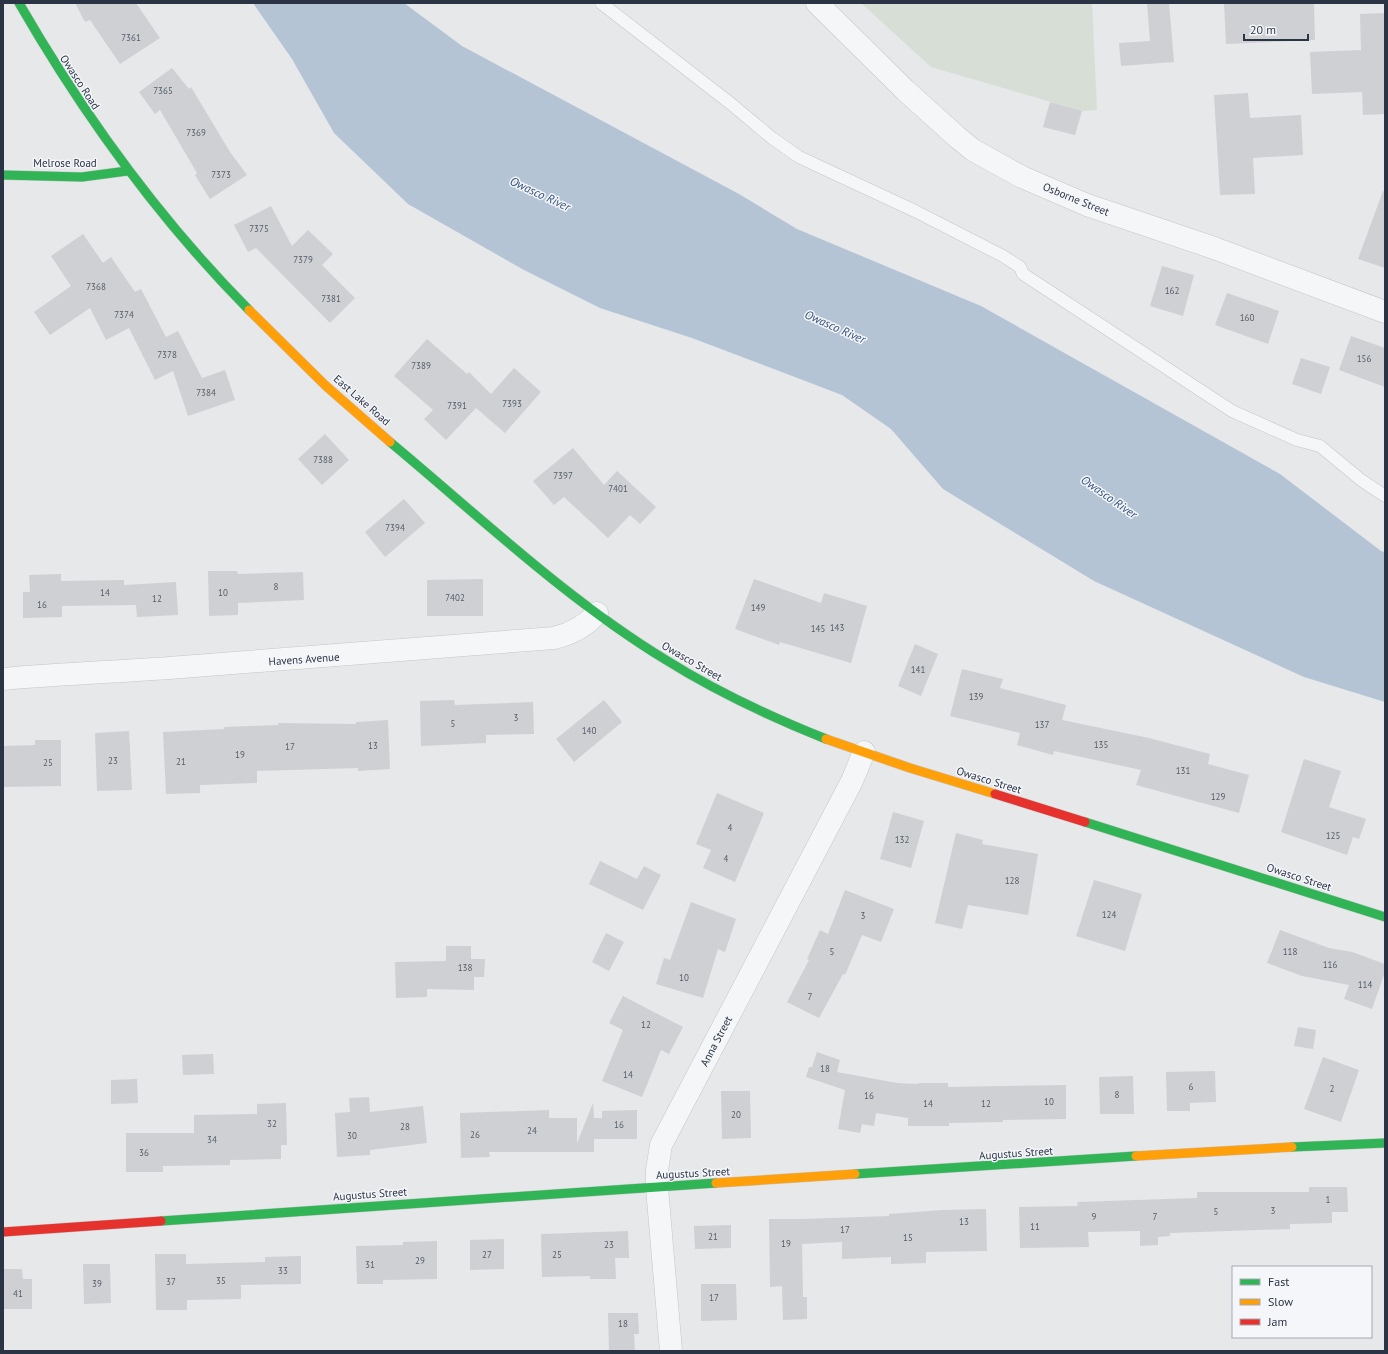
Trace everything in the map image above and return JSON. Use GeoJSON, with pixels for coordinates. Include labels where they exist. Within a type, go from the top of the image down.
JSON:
{"type":"FeatureCollection","features":[{"type":"Feature","properties":{"kind":"main road","name":"Owasco Road"},"geometry":{"type":"LineString","coordinates":[[18,3],[38,38],[86,113],[127,171]]}},
{"type":"Feature","properties":{"kind":"main road","name":"Melrose Road"},"geometry":{"type":"LineString","coordinates":[[3,174],[92,176],[116,175],[127,171]]}},
{"type":"Feature","properties":{"kind":"main road","name":"East Lake Road"},"geometry":{"type":"LineString","coordinates":[[127,171],[260,322],[328,387],[507,540],[602,617]]}},
{"type":"Feature","properties":{"kind":"main road","name":"Owasco Street"},"geometry":{"type":"LineString","coordinates":[[602,617],[658,656],[741,702],[787,723],[923,773],[984,790],[1385,917]]}},
{"type":"Feature","properties":{"kind":"main road","name":"Augustus Street"},"geometry":{"type":"LineString","coordinates":[[3,1232],[1351,1143],[1385,1143]]}},
{"type":"Feature","properties":{"kind":"street","name":"Osborne Street"},"geometry":{"type":"LineString","coordinates":[[817,3],[905,90],[956,137],[973,150],[1022,177],[1087,205],[1214,248],[1385,312]]}},
{"type":"Feature","properties":{"kind":"street","name":"Havens Avenue"},"geometry":{"type":"LineString","coordinates":[[3,679],[68,673],[166,669],[382,653],[554,638],[575,632],[590,621],[602,617]]}},
{"type":"Feature","properties":{"kind":"street","name":"Anna Street"},"geometry":{"type":"LineString","coordinates":[[671,1351],[657,1188],[657,1170],[661,1145],[852,781],[864,752]]}},
{"type":"Feature","properties":{"kind":"lane"},"geometry":{"type":"LineString","coordinates":[[601,3],[730,103],[772,138],[799,157],[915,212],[1002,256],[1020,267],[1023,274],[1232,411],[1297,440],[1320,446],[1361,480],[1385,496]]}},
{"type":"Feature","properties":{"kind":"shaded area"},"geometry":{"type":"Polygon","coordinates":[[[861,3],[1092,3],[1097,110],[1082,111],[931,67],[861,3]]]}},
{"type":"Feature","properties":{"kind":"water","name":"Owasco River"},"geometry":{"type":"Polygon","coordinates":[[[253,3],[404,3],[462,46],[739,194],[797,229],[981,306],[1280,474],[1381,551],[1385,552],[1385,702],[1304,677],[1094,581],[943,489],[891,429],[842,395],[692,338],[600,308],[524,270],[408,204],[334,133],[292,59],[253,3]]]}},
{"type":"Feature","properties":{"kind":"building"},"geometry":{"type":"Polygon","coordinates":[[[75,3],[136,3],[160,38],[120,64],[90,20],[85,22],[75,3]]]}},
{"type":"Feature","properties":{"kind":"building"},"geometry":{"type":"Polygon","coordinates":[[[1147,3],[1169,3],[1174,62],[1121,66],[1119,43],[1150,41],[1147,3]]]}},
{"type":"Feature","properties":{"kind":"building"},"geometry":{"type":"Polygon","coordinates":[[[1224,3],[1314,3],[1315,40],[1226,44],[1224,3]]]}},
{"type":"Feature","properties":{"kind":"building"},"geometry":{"type":"Polygon","coordinates":[[[1385,13],[1385,114],[1363,115],[1362,92],[1312,94],[1310,52],[1361,50],[1360,14],[1385,13]]]}},
{"type":"Feature","properties":{"kind":"building"},"geometry":{"type":"Polygon","coordinates":[[[172,68],[189,89],[191,87],[230,152],[247,175],[210,199],[195,175],[197,173],[160,110],[155,114],[139,92],[172,68]]]}},
{"type":"Feature","properties":{"kind":"building"},"geometry":{"type":"Polygon","coordinates":[[[1248,93],[1250,118],[1301,115],[1303,155],[1253,158],[1255,194],[1220,195],[1214,95],[1248,93]]]}},
{"type":"Feature","properties":{"kind":"building"},"geometry":{"type":"Polygon","coordinates":[[[1050,102],[1082,111],[1075,135],[1043,127],[1050,102]]]}},
{"type":"Feature","properties":{"kind":"building"},"geometry":{"type":"Polygon","coordinates":[[[1383,191],[1385,192],[1385,268],[1358,259],[1383,191]]]}},
{"type":"Feature","properties":{"kind":"building"},"geometry":{"type":"Polygon","coordinates":[[[271,206],[292,246],[308,230],[333,254],[322,265],[355,298],[330,323],[256,248],[248,252],[234,225],[271,206]]]}},
{"type":"Feature","properties":{"kind":"building"},"geometry":{"type":"Polygon","coordinates":[[[83,234],[103,263],[111,257],[135,292],[141,289],[166,337],[178,331],[202,378],[225,370],[235,400],[188,416],[173,371],[155,380],[129,328],[106,340],[90,308],[50,335],[34,312],[71,286],[51,256],[83,234]]]}},
{"type":"Feature","properties":{"kind":"building"},"geometry":{"type":"Polygon","coordinates":[[[1162,266],[1194,275],[1183,316],[1150,306],[1162,266]]]}},
{"type":"Feature","properties":{"kind":"building"},"geometry":{"type":"Polygon","coordinates":[[[1227,293],[1279,311],[1268,344],[1215,325],[1227,293]]]}},
{"type":"Feature","properties":{"kind":"building"},"geometry":{"type":"Polygon","coordinates":[[[1351,336],[1385,348],[1385,387],[1339,370],[1351,336]]]}},
{"type":"Feature","properties":{"kind":"building"},"geometry":{"type":"Polygon","coordinates":[[[427,339],[467,374],[469,372],[491,394],[514,368],[541,392],[505,433],[476,408],[446,440],[424,419],[433,410],[394,376],[427,339]]]}},
{"type":"Feature","properties":{"kind":"building"},"geometry":{"type":"Polygon","coordinates":[[[1301,358],[1330,367],[1321,394],[1292,384],[1301,358]]]}},
{"type":"Feature","properties":{"kind":"building"},"geometry":{"type":"Polygon","coordinates":[[[325,434],[349,460],[322,485],[298,459],[325,434]]]}},
{"type":"Feature","properties":{"kind":"building"},"geometry":{"type":"Polygon","coordinates":[[[573,448],[604,485],[617,471],[656,507],[640,524],[630,515],[608,538],[564,497],[554,505],[533,481],[573,448]]]}},
{"type":"Feature","properties":{"kind":"building"},"geometry":{"type":"Polygon","coordinates":[[[404,499],[425,523],[385,557],[365,532],[404,499]]]}},
{"type":"Feature","properties":{"kind":"building"},"geometry":{"type":"Polygon","coordinates":[[[208,571],[237,571],[238,574],[303,572],[304,600],[238,603],[238,615],[209,616],[208,571]]]}},
{"type":"Feature","properties":{"kind":"building"},"geometry":{"type":"Polygon","coordinates":[[[61,574],[61,581],[124,580],[124,585],[176,582],[178,615],[137,617],[136,605],[62,606],[62,617],[23,618],[23,592],[30,592],[29,575],[61,574]]]}},
{"type":"Feature","properties":{"kind":"building"},"geometry":{"type":"Polygon","coordinates":[[[483,579],[483,616],[427,616],[427,580],[483,579]]]}},
{"type":"Feature","properties":{"kind":"building"},"geometry":{"type":"Polygon","coordinates":[[[754,579],[821,603],[824,593],[867,606],[851,663],[780,642],[779,645],[735,629],[754,579]]]}},
{"type":"Feature","properties":{"kind":"building"},"geometry":{"type":"Polygon","coordinates":[[[915,644],[938,654],[921,696],[898,686],[915,644]]]}},
{"type":"Feature","properties":{"kind":"building"},"geometry":{"type":"Polygon","coordinates":[[[962,669],[1003,679],[1000,688],[1066,705],[1062,720],[1149,738],[1210,754],[1208,764],[1249,775],[1239,813],[1136,785],[1141,770],[1054,751],[1053,755],[1017,745],[1020,733],[950,716],[962,669]]]}},
{"type":"Feature","properties":{"kind":"building"},"geometry":{"type":"Polygon","coordinates":[[[454,700],[455,705],[533,702],[534,734],[486,735],[486,743],[421,746],[420,701],[454,700]]]}},
{"type":"Feature","properties":{"kind":"building"},"geometry":{"type":"Polygon","coordinates":[[[604,700],[622,722],[574,762],[556,739],[604,700]]]}},
{"type":"Feature","properties":{"kind":"building"},"geometry":{"type":"Polygon","coordinates":[[[388,720],[390,769],[358,771],[358,768],[257,771],[257,783],[200,785],[200,793],[166,794],[163,732],[224,729],[224,727],[278,725],[278,723],[356,724],[356,722],[388,720]]]}},
{"type":"Feature","properties":{"kind":"building"},"geometry":{"type":"Polygon","coordinates":[[[129,731],[132,790],[97,791],[95,733],[129,731]]]}},
{"type":"Feature","properties":{"kind":"building"},"geometry":{"type":"Polygon","coordinates":[[[35,740],[61,740],[61,786],[3,787],[3,746],[35,745],[35,740]]]}},
{"type":"Feature","properties":{"kind":"building"},"geometry":{"type":"Polygon","coordinates":[[[1304,759],[1341,771],[1329,807],[1366,819],[1359,839],[1353,837],[1347,855],[1281,832],[1304,759]]]}},
{"type":"Feature","properties":{"kind":"building"},"geometry":{"type":"Polygon","coordinates":[[[717,793],[764,813],[735,882],[703,868],[711,850],[696,844],[717,793]]]}},
{"type":"Feature","properties":{"kind":"building"},"geometry":{"type":"Polygon","coordinates":[[[893,812],[924,821],[911,868],[880,859],[893,812]]]}},
{"type":"Feature","properties":{"kind":"building"},"geometry":{"type":"Polygon","coordinates":[[[956,833],[983,840],[982,844],[1038,854],[1028,915],[968,905],[962,929],[935,923],[956,833]]]}},
{"type":"Feature","properties":{"kind":"building"},"geometry":{"type":"Polygon","coordinates":[[[600,861],[637,879],[644,866],[661,875],[643,910],[589,884],[600,861]]]}},
{"type":"Feature","properties":{"kind":"building"},"geometry":{"type":"Polygon","coordinates":[[[1094,880],[1142,894],[1125,951],[1076,936],[1094,880]]]}},
{"type":"Feature","properties":{"kind":"building"},"geometry":{"type":"Polygon","coordinates":[[[845,890],[894,909],[881,942],[862,935],[845,975],[843,974],[819,1018],[787,1002],[809,960],[807,959],[820,930],[828,934],[845,890]]]}},
{"type":"Feature","properties":{"kind":"building"},"geometry":{"type":"Polygon","coordinates":[[[691,902],[736,919],[725,952],[718,949],[703,998],[656,984],[664,958],[670,960],[691,902]]]}},
{"type":"Feature","properties":{"kind":"building"},"geometry":{"type":"Polygon","coordinates":[[[1280,930],[1329,948],[1352,952],[1385,964],[1385,972],[1372,1009],[1344,999],[1349,985],[1302,976],[1267,963],[1280,930]]]}},
{"type":"Feature","properties":{"kind":"building"},"geometry":{"type":"Polygon","coordinates":[[[606,933],[624,942],[609,971],[592,962],[606,933]]]}},
{"type":"Feature","properties":{"kind":"building"},"geometry":{"type":"Polygon","coordinates":[[[446,946],[471,946],[471,959],[485,959],[484,977],[474,977],[474,990],[427,989],[427,997],[396,998],[395,962],[446,961],[446,946]]]}},
{"type":"Feature","properties":{"kind":"building"},"geometry":{"type":"Polygon","coordinates":[[[623,996],[683,1027],[669,1054],[661,1050],[642,1097],[602,1081],[623,1030],[609,1023],[623,996]]]}},
{"type":"Feature","properties":{"kind":"building"},"geometry":{"type":"Polygon","coordinates":[[[1298,1027],[1316,1030],[1313,1049],[1294,1046],[1298,1027]]]}},
{"type":"Feature","properties":{"kind":"building"},"geometry":{"type":"Polygon","coordinates":[[[817,1052],[840,1060],[837,1072],[897,1083],[948,1083],[948,1087],[1066,1085],[1066,1119],[949,1123],[949,1126],[908,1126],[908,1118],[876,1113],[874,1126],[862,1124],[860,1133],[838,1129],[845,1090],[806,1077],[809,1067],[812,1067],[817,1052]]]}},
{"type":"Feature","properties":{"kind":"building"},"geometry":{"type":"Polygon","coordinates":[[[213,1054],[214,1074],[183,1075],[182,1055],[213,1054]]]}},
{"type":"Feature","properties":{"kind":"building"},"geometry":{"type":"Polygon","coordinates":[[[1323,1057],[1359,1070],[1341,1122],[1304,1109],[1323,1057]]]}},
{"type":"Feature","properties":{"kind":"building"},"geometry":{"type":"Polygon","coordinates":[[[1215,1071],[1216,1102],[1190,1103],[1190,1111],[1167,1111],[1166,1072],[1215,1071]]]}},
{"type":"Feature","properties":{"kind":"building"},"geometry":{"type":"Polygon","coordinates":[[[1133,1076],[1134,1114],[1100,1114],[1099,1077],[1133,1076]]]}},
{"type":"Feature","properties":{"kind":"building"},"geometry":{"type":"Polygon","coordinates":[[[137,1079],[138,1103],[111,1104],[111,1080],[137,1079]]]}},
{"type":"Feature","properties":{"kind":"building"},"geometry":{"type":"Polygon","coordinates":[[[721,1091],[750,1091],[751,1138],[722,1139],[721,1091]]]}},
{"type":"Feature","properties":{"kind":"building"},"geometry":{"type":"Polygon","coordinates":[[[369,1097],[370,1112],[423,1106],[427,1143],[370,1150],[370,1155],[337,1157],[335,1113],[350,1112],[349,1098],[369,1097]]]}},
{"type":"Feature","properties":{"kind":"building"},"geometry":{"type":"Polygon","coordinates":[[[286,1103],[287,1145],[281,1145],[281,1159],[230,1160],[230,1165],[163,1166],[163,1172],[126,1172],[126,1133],[194,1133],[194,1115],[257,1114],[257,1104],[286,1103]]]}},
{"type":"Feature","properties":{"kind":"building"},"geometry":{"type":"Polygon","coordinates":[[[593,1103],[594,1118],[602,1118],[602,1111],[637,1110],[637,1139],[594,1139],[594,1152],[489,1152],[490,1157],[461,1158],[460,1113],[549,1110],[549,1118],[577,1118],[577,1143],[593,1103]]]}},
{"type":"Feature","properties":{"kind":"building"},"geometry":{"type":"Polygon","coordinates":[[[1309,1187],[1347,1187],[1348,1212],[1332,1212],[1332,1223],[1290,1224],[1290,1229],[1170,1233],[1170,1236],[1158,1237],[1158,1245],[1140,1246],[1140,1231],[1088,1232],[1089,1247],[1020,1248],[1019,1207],[1078,1206],[1077,1202],[1197,1198],[1197,1192],[1309,1192],[1309,1187]]]}},
{"type":"Feature","properties":{"kind":"building"},"geometry":{"type":"Polygon","coordinates":[[[986,1209],[987,1251],[926,1252],[926,1263],[891,1264],[891,1257],[842,1259],[842,1242],[802,1244],[803,1297],[807,1297],[807,1319],[783,1320],[782,1286],[770,1287],[769,1219],[889,1216],[889,1214],[942,1210],[986,1209]]]}},
{"type":"Feature","properties":{"kind":"building"},"geometry":{"type":"Polygon","coordinates":[[[731,1225],[731,1248],[695,1249],[694,1226],[731,1225]]]}},
{"type":"Feature","properties":{"kind":"building"},"geometry":{"type":"Polygon","coordinates":[[[628,1231],[629,1258],[615,1258],[616,1279],[590,1279],[590,1276],[542,1277],[541,1234],[628,1231]]]}},
{"type":"Feature","properties":{"kind":"building"},"geometry":{"type":"Polygon","coordinates":[[[504,1239],[504,1269],[470,1270],[470,1240],[504,1239]]]}},
{"type":"Feature","properties":{"kind":"building"},"geometry":{"type":"Polygon","coordinates":[[[437,1241],[437,1279],[383,1280],[383,1284],[357,1284],[356,1246],[403,1245],[403,1242],[437,1241]]]}},
{"type":"Feature","properties":{"kind":"building"},"geometry":{"type":"Polygon","coordinates":[[[155,1254],[186,1254],[186,1264],[265,1262],[265,1257],[301,1256],[301,1284],[241,1285],[241,1299],[187,1300],[187,1310],[156,1310],[155,1254]]]}},
{"type":"Feature","properties":{"kind":"building"},"geometry":{"type":"Polygon","coordinates":[[[83,1264],[110,1264],[111,1303],[84,1304],[83,1264]]]}},
{"type":"Feature","properties":{"kind":"building"},"geometry":{"type":"Polygon","coordinates":[[[3,1269],[22,1269],[23,1279],[32,1279],[32,1309],[3,1309],[3,1269]]]}},
{"type":"Feature","properties":{"kind":"building"},"geometry":{"type":"Polygon","coordinates":[[[701,1284],[736,1284],[737,1320],[701,1321],[701,1284]]]}},
{"type":"Feature","properties":{"kind":"building"},"geometry":{"type":"Polygon","coordinates":[[[608,1313],[638,1313],[639,1334],[634,1334],[635,1351],[609,1351],[608,1313]]]}},
{"type":"Feature","properties":{"kind":"traffic: fast"},"geometry":{"type":"LineString","coordinates":[[19,3],[69,85],[124,164],[184,239],[249,310]]}},
{"type":"Feature","properties":{"kind":"traffic: fast"},"geometry":{"type":"LineString","coordinates":[[3,175],[82,177],[127,171]]}},
{"type":"Feature","properties":{"kind":"traffic: fast"},"geometry":{"type":"LineString","coordinates":[[390,442],[558,584],[629,636],[705,683],[765,713],[826,739]]}},
{"type":"Feature","properties":{"kind":"traffic: fast"},"geometry":{"type":"LineString","coordinates":[[1085,822],[1385,917]]}},
{"type":"Feature","properties":{"kind":"traffic: fast"},"geometry":{"type":"LineString","coordinates":[[1292,1147],[1385,1143]]}},
{"type":"Feature","properties":{"kind":"traffic: fast"},"geometry":{"type":"LineString","coordinates":[[855,1174],[1136,1156]]}},
{"type":"Feature","properties":{"kind":"traffic: fast"},"geometry":{"type":"LineString","coordinates":[[161,1221],[716,1183]]}},
{"type":"Feature","properties":{"kind":"traffic: slow"},"geometry":{"type":"LineString","coordinates":[[249,310],[326,386],[390,442]]}},
{"type":"Feature","properties":{"kind":"traffic: slow"},"geometry":{"type":"LineString","coordinates":[[826,739],[910,768],[995,794]]}},
{"type":"Feature","properties":{"kind":"traffic: slow"},"geometry":{"type":"LineString","coordinates":[[1136,1156],[1292,1147]]}},
{"type":"Feature","properties":{"kind":"traffic: slow"},"geometry":{"type":"LineString","coordinates":[[716,1183],[855,1174]]}},
{"type":"Feature","properties":{"kind":"traffic: jam"},"geometry":{"type":"LineString","coordinates":[[995,794],[1085,822]]}},
{"type":"Feature","properties":{"kind":"traffic: jam"},"geometry":{"type":"LineString","coordinates":[[3,1232],[161,1221]]}}]}
